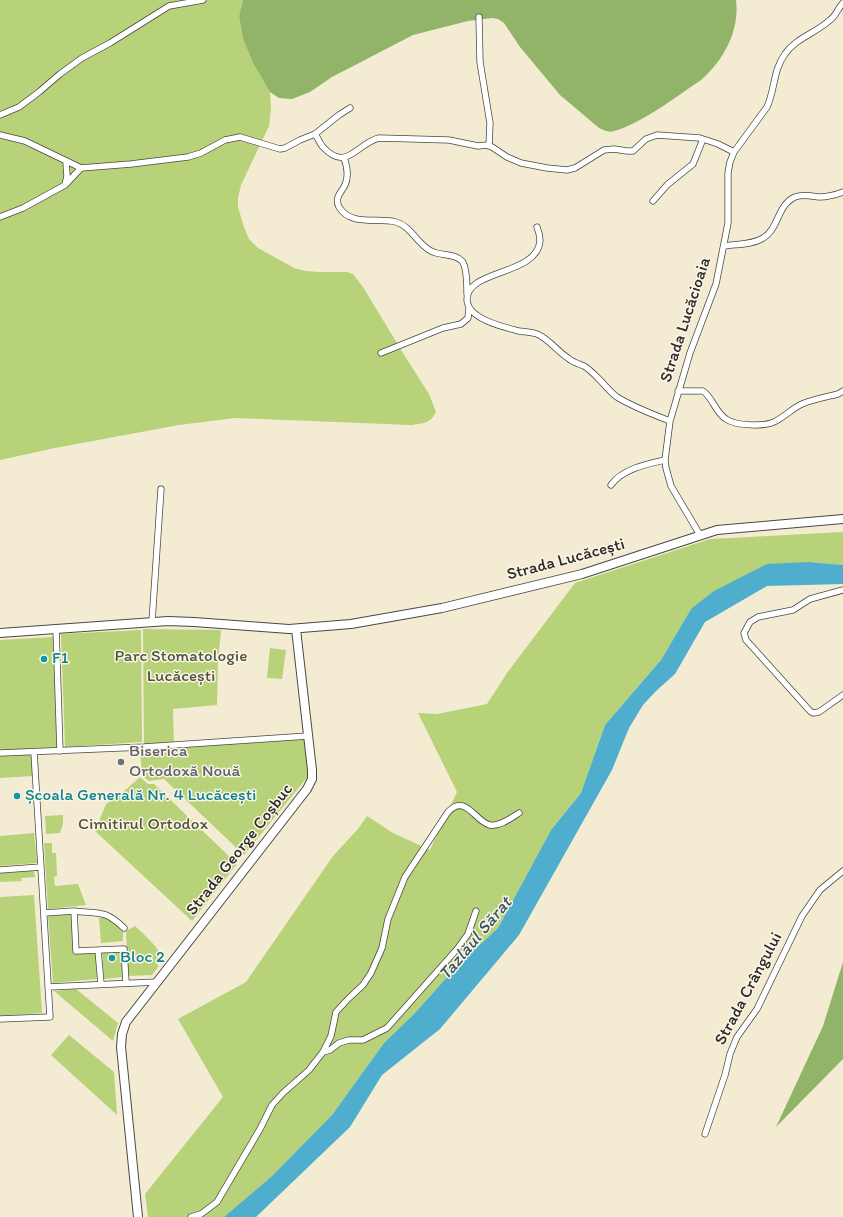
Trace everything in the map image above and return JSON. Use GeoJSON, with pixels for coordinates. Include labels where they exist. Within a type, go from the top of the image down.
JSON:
{"type":"FeatureCollection","features":[{"type":"Feature","properties":{"kind":"main road","name":"Strada Lucăcești"},"geometry":{"type":"LineString","coordinates":[[0,632],[152,622],[194,622],[296,629],[350,624],[442,608],[582,574],[717,530],[843,519]]}},
{"type":"Feature","properties":{"kind":"main road","name":"Strada George Coșbuc"},"geometry":{"type":"LineString","coordinates":[[138,1217],[121,1047],[122,1034],[126,1022],[307,789],[312,779],[296,629]]}},
{"type":"Feature","properties":{"kind":"street"},"geometry":{"type":"LineString","coordinates":[[0,115],[19,107],[82,58],[110,43],[169,6],[203,0]]}},
{"type":"Feature","properties":{"kind":"street","name":"Strada Lucăcioaia"},"geometry":{"type":"LineString","coordinates":[[700,535],[671,486],[665,460],[670,421],[678,390],[716,284],[728,223],[728,174],[730,162],[734,152],[767,106],[776,71],[785,54],[802,39],[832,19],[843,3]]}},
{"type":"Feature","properties":{"kind":"street"},"geometry":{"type":"LineString","coordinates":[[479,17],[480,62],[490,123],[489,146]]}},
{"type":"Feature","properties":{"kind":"street"},"geometry":{"type":"LineString","coordinates":[[0,135],[25,141],[81,168],[194,156],[234,137],[246,138],[280,149],[285,148],[315,134],[350,108]]}},
{"type":"Feature","properties":{"kind":"street"},"geometry":{"type":"LineString","coordinates":[[315,134],[324,148],[338,157],[344,158],[374,139],[384,137],[413,140],[449,140],[478,146],[489,146],[507,157],[521,163],[566,170],[575,168],[604,150],[614,149],[633,151],[646,139],[653,136],[682,136],[703,139],[734,152]]}},
{"type":"Feature","properties":{"kind":"street"},"geometry":{"type":"LineString","coordinates":[[653,201],[671,181],[693,164],[703,139]]}},
{"type":"Feature","properties":{"kind":"street"},"geometry":{"type":"LineString","coordinates":[[344,158],[347,176],[345,185],[338,195],[337,200],[341,210],[349,216],[358,219],[396,222],[405,227],[421,244],[431,251],[454,256],[461,260],[465,266],[469,308],[468,318],[461,324],[443,328],[381,353]]}},
{"type":"Feature","properties":{"kind":"street"},"geometry":{"type":"LineString","coordinates":[[65,185],[67,176],[66,162]]}},
{"type":"Feature","properties":{"kind":"street"},"geometry":{"type":"LineString","coordinates":[[0,217],[23,208],[65,185],[81,168]]}},
{"type":"Feature","properties":{"kind":"street"},"geometry":{"type":"LineString","coordinates":[[724,246],[754,242],[763,238],[773,228],[785,204],[794,198],[806,195],[832,196],[843,192]]}},
{"type":"Feature","properties":{"kind":"street"},"geometry":{"type":"LineString","coordinates":[[467,297],[470,290],[476,284],[528,261],[535,255],[539,248],[540,238],[539,230],[536,227]]}},
{"type":"Feature","properties":{"kind":"street"},"geometry":{"type":"LineString","coordinates":[[469,308],[475,314],[494,324],[537,334],[550,342],[568,359],[585,367],[616,396],[639,408],[670,421]]}},
{"type":"Feature","properties":{"kind":"street"},"geometry":{"type":"LineString","coordinates":[[678,390],[703,391],[720,414],[728,421],[740,424],[768,424],[777,421],[801,404],[838,394],[843,391]]}},
{"type":"Feature","properties":{"kind":"street"},"geometry":{"type":"LineString","coordinates":[[611,485],[614,480],[622,474],[642,466],[665,460]]}},
{"type":"Feature","properties":{"kind":"street"},"geometry":{"type":"LineString","coordinates":[[152,622],[161,489]]}},
{"type":"Feature","properties":{"kind":"street"},"geometry":{"type":"LineString","coordinates":[[843,590],[810,599],[793,610],[758,617],[750,622],[744,633],[746,640],[813,713],[819,712],[843,695]]}},
{"type":"Feature","properties":{"kind":"street"},"geometry":{"type":"LineString","coordinates":[[56,628],[60,751]]}},
{"type":"Feature","properties":{"kind":"street"},"geometry":{"type":"LineString","coordinates":[[0,753],[60,751],[308,736]]}},
{"type":"Feature","properties":{"kind":"street"},"geometry":{"type":"LineString","coordinates":[[0,1019],[50,1017],[34,752]]}},
{"type":"Feature","properties":{"kind":"street"},"geometry":{"type":"LineString","coordinates":[[191,1217],[201,1214],[217,1202],[272,1105],[309,1070],[323,1052],[331,1036],[336,1012],[363,984],[371,973],[382,948],[388,919],[405,877],[448,812],[453,806],[468,808],[480,819],[491,825],[498,824],[519,814]]}},
{"type":"Feature","properties":{"kind":"street"},"geometry":{"type":"LineString","coordinates":[[0,870],[41,867]]}},
{"type":"Feature","properties":{"kind":"street","name":"Strada Crângului"},"geometry":{"type":"LineString","coordinates":[[705,1134],[725,1075],[730,1054],[737,1037],[757,1009],[802,916],[820,890],[843,871]]}},
{"type":"Feature","properties":{"kind":"street"},"geometry":{"type":"LineString","coordinates":[[74,911],[76,951],[124,949],[126,983]]}},
{"type":"Feature","properties":{"kind":"street"},"geometry":{"type":"LineString","coordinates":[[44,913],[74,911],[101,912],[108,915],[124,928]]}},
{"type":"Feature","properties":{"kind":"street"},"geometry":{"type":"LineString","coordinates":[[323,1052],[330,1050],[339,1043],[349,1040],[363,1040],[387,1028],[458,948],[468,934],[476,911]]}},
{"type":"Feature","properties":{"kind":"street"},"geometry":{"type":"LineString","coordinates":[[98,950],[101,984]]}},
{"type":"Feature","properties":{"kind":"street"},"geometry":{"type":"LineString","coordinates":[[48,986],[158,982]]}},
{"type":"Feature","properties":{"kind":"green space"},"geometry":{"type":"Polygon","coordinates":[[[0,0],[243,0],[239,16],[243,39],[253,63],[270,92],[271,110],[269,126],[241,185],[238,198],[238,207],[249,239],[258,248],[294,268],[306,271],[347,272],[353,274],[363,287],[429,394],[436,412],[434,416],[429,421],[411,425],[235,418],[179,425],[55,448],[0,460],[0,0]]]}},
{"type":"Feature","properties":{"kind":"green space"},"geometry":{"type":"Polygon","coordinates":[[[243,0],[736,0],[737,11],[733,33],[729,44],[717,63],[701,80],[647,116],[625,127],[610,132],[599,128],[560,95],[520,47],[504,23],[498,19],[492,18],[468,21],[413,35],[332,77],[310,92],[292,99],[279,98],[270,92],[253,63],[243,39],[239,16],[243,0]]]}},
{"type":"Feature","properties":{"kind":"green space"},"geometry":{"type":"Polygon","coordinates":[[[843,532],[843,565],[809,562],[691,609],[661,660],[605,725],[581,793],[551,830],[498,928],[457,966],[414,1014],[384,1043],[332,1115],[272,1176],[224,1217],[148,1217],[145,1194],[223,1097],[178,1019],[246,982],[333,856],[358,829],[367,816],[393,833],[430,850],[457,792],[418,713],[437,714],[487,704],[507,673],[575,583],[710,539],[843,532]]]}},
{"type":"Feature","properties":{"kind":"green space","name":"Parc Stomatologie Lucăcești"},"geometry":{"type":"Polygon","coordinates":[[[143,629],[221,630],[218,662],[217,705],[173,709],[174,745],[144,747],[143,629]]]}},
{"type":"Feature","properties":{"kind":"green space"},"geometry":{"type":"Polygon","coordinates":[[[141,630],[142,742],[65,747],[61,634],[141,630]]]}},
{"type":"Feature","properties":{"kind":"green space"},"geometry":{"type":"Polygon","coordinates":[[[53,637],[58,747],[0,751],[0,640],[53,637]]]}},
{"type":"Feature","properties":{"kind":"green space"},"geometry":{"type":"Polygon","coordinates":[[[270,648],[286,650],[282,679],[267,678],[270,648]]]}},
{"type":"Feature","properties":{"kind":"green space"},"geometry":{"type":"Polygon","coordinates":[[[304,736],[309,775],[244,855],[164,779],[149,781],[142,776],[140,748],[304,736]]]}},
{"type":"Feature","properties":{"kind":"green space"},"geometry":{"type":"Polygon","coordinates":[[[31,754],[33,776],[0,778],[0,756],[31,754]]]}},
{"type":"Feature","properties":{"kind":"green space","name":"Cimitirul Ortodox"},"geometry":{"type":"Polygon","coordinates":[[[140,777],[148,784],[154,784],[237,864],[192,921],[95,831],[106,804],[122,793],[140,777]]]}},
{"type":"Feature","properties":{"kind":"green space"},"geometry":{"type":"Polygon","coordinates":[[[63,815],[63,824],[60,833],[46,834],[45,816],[63,815]]]}},
{"type":"Feature","properties":{"kind":"green space"},"geometry":{"type":"Polygon","coordinates":[[[34,833],[37,863],[0,866],[0,836],[34,833]]]}},
{"type":"Feature","properties":{"kind":"green space"},"geometry":{"type":"Polygon","coordinates":[[[44,843],[52,843],[52,853],[56,853],[57,876],[54,877],[55,886],[78,884],[86,905],[48,909],[44,843]]]}},
{"type":"Feature","properties":{"kind":"green space"},"geometry":{"type":"Polygon","coordinates":[[[34,870],[35,877],[21,878],[22,881],[0,882],[0,872],[34,870]]]}},
{"type":"Feature","properties":{"kind":"green space"},"geometry":{"type":"Polygon","coordinates":[[[34,895],[42,1013],[0,1016],[0,897],[34,895]]]}},
{"type":"Feature","properties":{"kind":"green space"},"geometry":{"type":"Polygon","coordinates":[[[72,913],[75,952],[96,952],[97,979],[53,983],[48,915],[72,913]]]}},
{"type":"Feature","properties":{"kind":"green space"},"geometry":{"type":"Polygon","coordinates":[[[108,917],[123,929],[123,941],[101,943],[99,918],[108,917]]]}},
{"type":"Feature","properties":{"kind":"green space"},"geometry":{"type":"Polygon","coordinates":[[[135,926],[158,950],[159,953],[155,962],[159,966],[152,975],[128,976],[126,931],[135,926]]]}},
{"type":"Feature","properties":{"kind":"green space"},"geometry":{"type":"Polygon","coordinates":[[[122,950],[124,977],[104,979],[102,952],[122,950]]]}},
{"type":"Feature","properties":{"kind":"green space"},"geometry":{"type":"Polygon","coordinates":[[[843,962],[843,1059],[776,1127],[823,1026],[843,962]]]}},
{"type":"Feature","properties":{"kind":"green space"},"geometry":{"type":"Polygon","coordinates":[[[76,989],[118,1023],[113,1041],[54,991],[76,989]]]}},
{"type":"Feature","properties":{"kind":"green space"},"geometry":{"type":"Polygon","coordinates":[[[69,1035],[114,1072],[117,1115],[51,1055],[69,1035]]]}},
{"type":"Feature","properties":{"kind":"water"},"geometry":{"type":"Polygon","coordinates":[[[809,562],[843,565],[843,584],[767,586],[705,622],[675,674],[643,705],[629,728],[612,770],[519,935],[440,1029],[382,1075],[350,1127],[256,1217],[224,1217],[272,1176],[332,1115],[384,1043],[414,1014],[457,966],[498,928],[551,830],[581,793],[605,725],[661,660],[691,609],[714,591],[767,564],[809,562]]]}},
{"type":"Feature","properties":{"kind":"place","name":"F1"},"geometry":{"type":"Point","coordinates":[44,659]}},
{"type":"Feature","properties":{"kind":"place","name":"Biserica Ortodoxă Nouă"},"geometry":{"type":"Point","coordinates":[121,762]}},
{"type":"Feature","properties":{"kind":"place","name":"Școala Generală Nr. 4 Lucăcești"},"geometry":{"type":"Point","coordinates":[17,796]}},
{"type":"Feature","properties":{"kind":"place","name":"Bloc 2"},"geometry":{"type":"Point","coordinates":[112,958]}},
{"type":"Feature","properties":{"kind":"water label","name":"Tazlăul Sărat"},"geometry":{"type":"Point","coordinates":[476,939]}}]}
